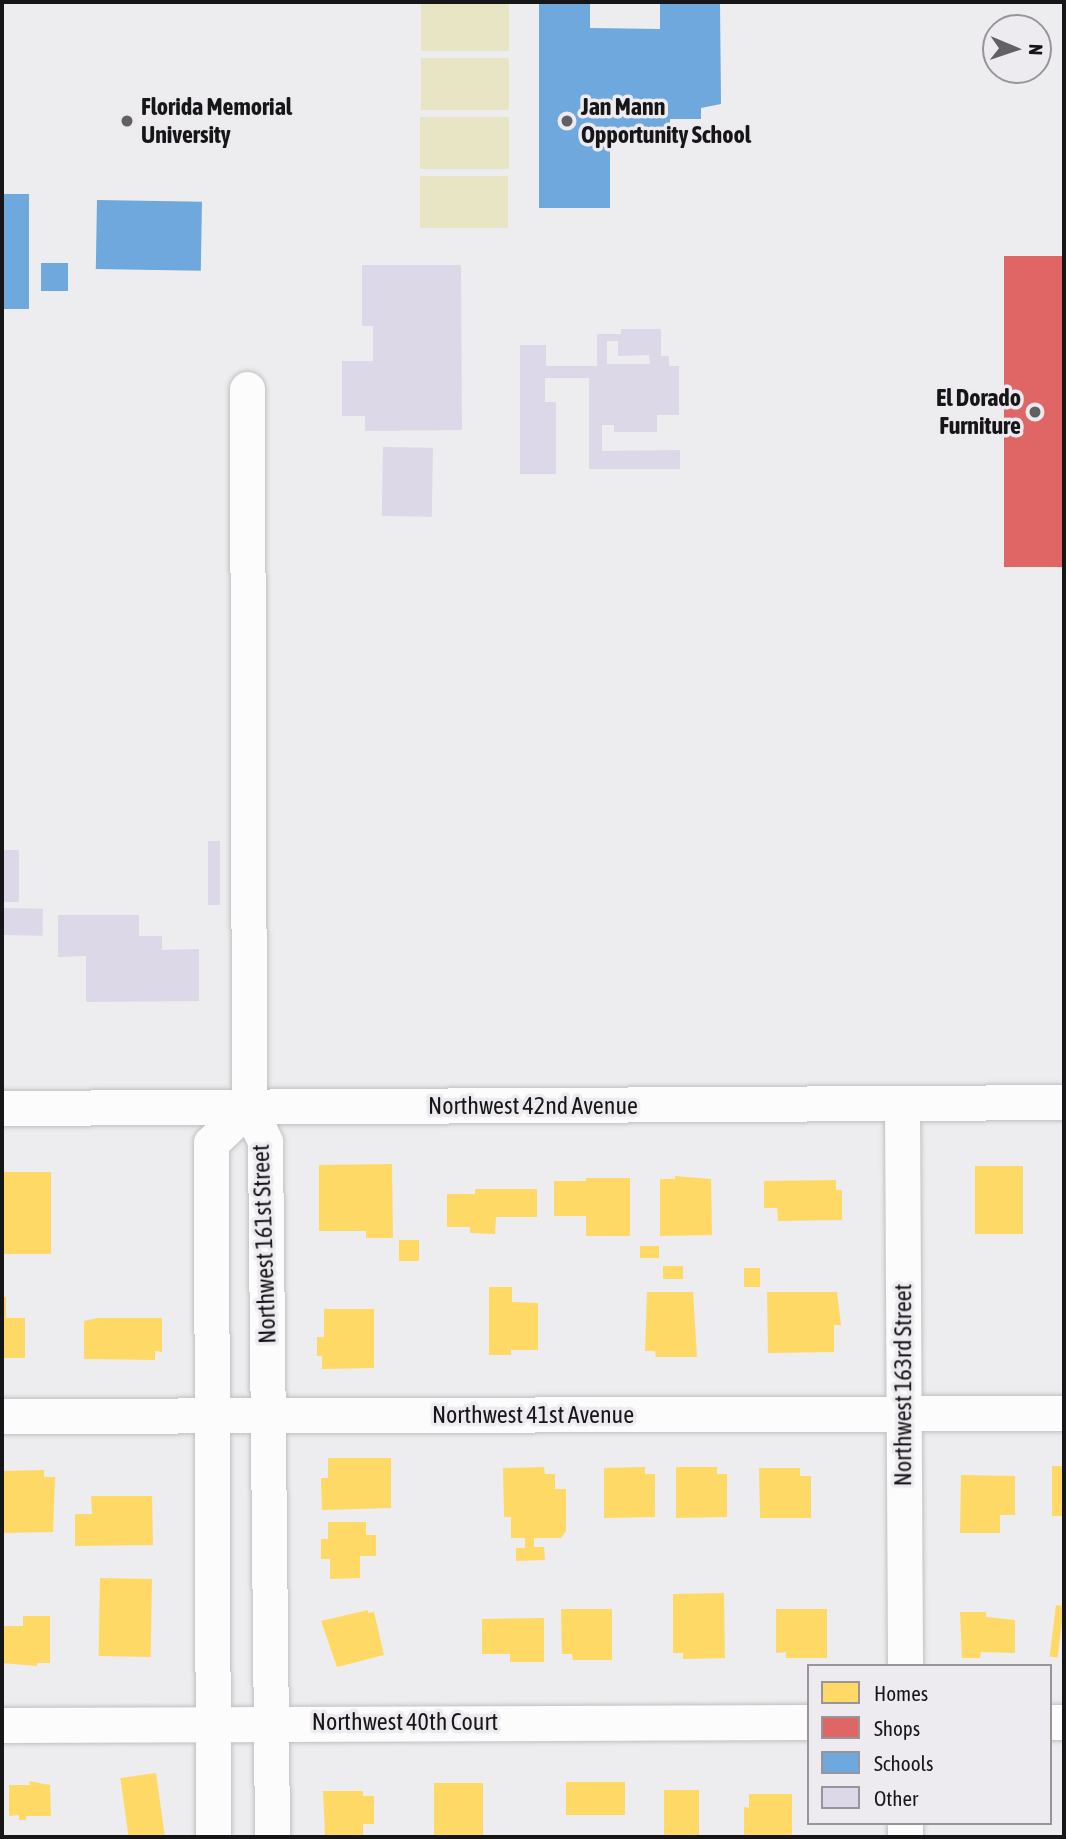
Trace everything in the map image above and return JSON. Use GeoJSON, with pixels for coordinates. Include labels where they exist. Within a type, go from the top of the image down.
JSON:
{"type":"FeatureCollection","features":[{"type":"Feature","properties":{"kind":"street"},"geometry":{"type":"LineString","coordinates":[[247,389],[250,1107]]}},
{"type":"Feature","properties":{"kind":"street","name":"Northwest 42nd Avenue"},"geometry":{"type":"LineString","coordinates":[[2,1108],[1064,1102]]}},
{"type":"Feature","properties":{"kind":"street","name":"Northwest 163rd Street"},"geometry":{"type":"LineString","coordinates":[[901,1104],[905,1664]]}},
{"type":"Feature","properties":{"kind":"street","name":"Northwest 161st Street"},"geometry":{"type":"LineString","coordinates":[[213,1837],[211,1143],[250,1107],[265,1142],[272,1837]]}},
{"type":"Feature","properties":{"kind":"street","name":"Northwest 41st Avenue"},"geometry":{"type":"LineString","coordinates":[[2,1416],[1064,1413]]}},
{"type":"Feature","properties":{"kind":"street","name":"Northwest 40th Court"},"geometry":{"type":"LineString","coordinates":[[2,1725],[807,1722]]}},
{"type":"Feature","properties":{"kind":"shaded area"},"geometry":{"type":"Polygon","coordinates":[[[421,2],[509,2],[509,51],[421,51],[421,2]]]}},
{"type":"Feature","properties":{"kind":"shaded area"},"geometry":{"type":"Polygon","coordinates":[[[421,58],[509,58],[509,110],[421,110],[421,58]]]}},
{"type":"Feature","properties":{"kind":"shaded area"},"geometry":{"type":"Polygon","coordinates":[[[420,117],[509,117],[509,169],[420,169],[420,117]]]}},
{"type":"Feature","properties":{"kind":"shaded area"},"geometry":{"type":"Polygon","coordinates":[[[420,176],[508,176],[508,228],[420,228],[420,176]]]}},
{"type":"Feature","properties":{"kind":"building: Homes"},"geometry":{"type":"Polygon","coordinates":[[[392,1164],[393,1238],[366,1238],[366,1231],[319,1231],[319,1165],[392,1164]]]}},
{"type":"Feature","properties":{"kind":"building: Homes"},"geometry":{"type":"Polygon","coordinates":[[[975,1166],[1023,1166],[1023,1234],[975,1234],[975,1166]]]}},
{"type":"Feature","properties":{"kind":"building: Homes"},"geometry":{"type":"Polygon","coordinates":[[[2,1172],[51,1172],[51,1254],[2,1254],[2,1172]]]}},
{"type":"Feature","properties":{"kind":"building: Homes"},"geometry":{"type":"Polygon","coordinates":[[[675,1176],[711,1179],[712,1235],[660,1236],[660,1179],[675,1179],[675,1176]]]}},
{"type":"Feature","properties":{"kind":"building: Homes"},"geometry":{"type":"Polygon","coordinates":[[[586,1178],[630,1178],[630,1236],[586,1236],[586,1216],[554,1216],[554,1181],[586,1181],[586,1178]]]}},
{"type":"Feature","properties":{"kind":"building: Homes"},"geometry":{"type":"Polygon","coordinates":[[[836,1180],[836,1190],[842,1190],[842,1220],[778,1221],[777,1208],[764,1208],[764,1181],[836,1180]]]}},
{"type":"Feature","properties":{"kind":"building: Homes"},"geometry":{"type":"Polygon","coordinates":[[[475,1189],[537,1189],[537,1217],[496,1217],[495,1234],[470,1233],[470,1227],[447,1227],[447,1194],[475,1194],[475,1189]]]}},
{"type":"Feature","properties":{"kind":"building: Homes"},"geometry":{"type":"Polygon","coordinates":[[[399,1240],[419,1240],[419,1261],[399,1261],[399,1240]]]}},
{"type":"Feature","properties":{"kind":"building: Homes"},"geometry":{"type":"Polygon","coordinates":[[[640,1246],[659,1246],[659,1258],[640,1258],[640,1246]]]}},
{"type":"Feature","properties":{"kind":"building: Homes"},"geometry":{"type":"Polygon","coordinates":[[[663,1266],[683,1266],[683,1279],[663,1279],[663,1266]]]}},
{"type":"Feature","properties":{"kind":"building: Homes"},"geometry":{"type":"Polygon","coordinates":[[[744,1268],[760,1268],[760,1287],[744,1287],[744,1268]]]}},
{"type":"Feature","properties":{"kind":"building: Homes"},"geometry":{"type":"Polygon","coordinates":[[[489,1287],[512,1287],[512,1302],[538,1303],[538,1350],[511,1350],[511,1355],[489,1355],[489,1287]]]}},
{"type":"Feature","properties":{"kind":"building: Homes"},"geometry":{"type":"Polygon","coordinates":[[[647,1292],[693,1292],[697,1357],[656,1357],[655,1351],[645,1351],[647,1292]]]}},
{"type":"Feature","properties":{"kind":"building: Homes"},"geometry":{"type":"Polygon","coordinates":[[[767,1292],[837,1292],[841,1325],[834,1325],[834,1352],[768,1353],[767,1292]]]}},
{"type":"Feature","properties":{"kind":"building: Homes"},"geometry":{"type":"Polygon","coordinates":[[[2,1297],[6,1297],[6,1318],[25,1318],[25,1358],[2,1358],[2,1297]]]}},
{"type":"Feature","properties":{"kind":"building: Homes"},"geometry":{"type":"Polygon","coordinates":[[[324,1309],[374,1309],[374,1368],[322,1369],[322,1356],[317,1356],[317,1337],[324,1337],[324,1309]]]}},
{"type":"Feature","properties":{"kind":"building: Homes"},"geometry":{"type":"Polygon","coordinates":[[[98,1318],[162,1318],[162,1352],[155,1351],[155,1360],[84,1359],[84,1321],[98,1318]]]}},
{"type":"Feature","properties":{"kind":"building: Homes"},"geometry":{"type":"Polygon","coordinates":[[[328,1458],[391,1458],[391,1508],[322,1510],[321,1478],[328,1478],[328,1458]]]}},
{"type":"Feature","properties":{"kind":"building: Homes"},"geometry":{"type":"Polygon","coordinates":[[[1052,1466],[1064,1466],[1064,1516],[1052,1516],[1052,1466]]]}},
{"type":"Feature","properties":{"kind":"building: Homes"},"geometry":{"type":"Polygon","coordinates":[[[544,1467],[545,1474],[555,1474],[555,1489],[566,1489],[566,1531],[561,1538],[534,1538],[534,1547],[544,1547],[545,1560],[516,1561],[516,1548],[525,1548],[525,1538],[511,1538],[511,1517],[504,1517],[503,1468],[544,1467]]]}},
{"type":"Feature","properties":{"kind":"building: Homes"},"geometry":{"type":"Polygon","coordinates":[[[645,1467],[645,1474],[655,1474],[655,1517],[604,1518],[604,1468],[645,1467]]]}},
{"type":"Feature","properties":{"kind":"building: Homes"},"geometry":{"type":"Polygon","coordinates":[[[676,1467],[717,1467],[717,1474],[727,1474],[727,1517],[676,1518],[676,1467]]]}},
{"type":"Feature","properties":{"kind":"building: Homes"},"geometry":{"type":"Polygon","coordinates":[[[759,1468],[800,1468],[800,1476],[811,1476],[811,1518],[760,1518],[759,1468]]]}},
{"type":"Feature","properties":{"kind":"building: Homes"},"geometry":{"type":"Polygon","coordinates":[[[44,1470],[44,1477],[55,1477],[53,1532],[4,1533],[3,1471],[44,1470]]]}},
{"type":"Feature","properties":{"kind":"building: Homes"},"geometry":{"type":"Polygon","coordinates":[[[961,1475],[1015,1476],[1015,1515],[1000,1515],[1000,1533],[960,1533],[961,1475]]]}},
{"type":"Feature","properties":{"kind":"building: Homes"},"geometry":{"type":"Polygon","coordinates":[[[91,1496],[152,1496],[153,1545],[75,1546],[75,1514],[92,1514],[91,1496]]]}},
{"type":"Feature","properties":{"kind":"building: Homes"},"geometry":{"type":"Polygon","coordinates":[[[328,1522],[366,1522],[366,1535],[376,1535],[376,1556],[360,1556],[360,1578],[330,1579],[330,1559],[321,1559],[321,1539],[328,1539],[328,1522]]]}},
{"type":"Feature","properties":{"kind":"building: Homes"},"geometry":{"type":"Polygon","coordinates":[[[100,1578],[152,1579],[151,1657],[99,1656],[100,1578]]]}},
{"type":"Feature","properties":{"kind":"building: Homes"},"geometry":{"type":"Polygon","coordinates":[[[724,1593],[725,1658],[683,1659],[683,1653],[673,1653],[673,1594],[724,1593]]]}},
{"type":"Feature","properties":{"kind":"building: Homes"},"geometry":{"type":"Polygon","coordinates":[[[1056,1605],[1064,1606],[1058,1658],[1050,1657],[1056,1605]]]}},
{"type":"Feature","properties":{"kind":"building: Homes"},"geometry":{"type":"Polygon","coordinates":[[[561,1609],[612,1609],[612,1660],[573,1660],[572,1654],[562,1654],[561,1609]]]}},
{"type":"Feature","properties":{"kind":"building: Homes"},"geometry":{"type":"Polygon","coordinates":[[[776,1609],[827,1609],[827,1658],[786,1658],[786,1652],[776,1653],[776,1609]]]}},
{"type":"Feature","properties":{"kind":"building: Homes"},"geometry":{"type":"Polygon","coordinates":[[[368,1610],[368,1613],[374,1612],[384,1655],[337,1667],[321,1621],[368,1610]]]}},
{"type":"Feature","properties":{"kind":"building: Homes"},"geometry":{"type":"Polygon","coordinates":[[[960,1612],[986,1612],[986,1617],[1015,1620],[1015,1653],[981,1652],[980,1658],[962,1658],[960,1612]]]}},
{"type":"Feature","properties":{"kind":"building: Homes"},"geometry":{"type":"Polygon","coordinates":[[[23,1616],[50,1616],[50,1663],[37,1663],[37,1666],[2,1663],[2,1626],[23,1626],[23,1616]]]}},
{"type":"Feature","properties":{"kind":"building: Homes"},"geometry":{"type":"Polygon","coordinates":[[[544,1618],[544,1662],[510,1662],[510,1654],[482,1654],[482,1619],[544,1618]]]}},
{"type":"Feature","properties":{"kind":"building: Homes"},"geometry":{"type":"Polygon","coordinates":[[[156,1773],[165,1834],[129,1837],[120,1778],[156,1773]]]}},
{"type":"Feature","properties":{"kind":"building: Homes"},"geometry":{"type":"Polygon","coordinates":[[[29,1781],[50,1785],[51,1816],[26,1816],[26,1820],[19,1820],[19,1815],[9,1816],[9,1785],[30,1785],[29,1781]]]}},
{"type":"Feature","properties":{"kind":"building: Homes"},"geometry":{"type":"Polygon","coordinates":[[[566,1782],[625,1782],[625,1815],[566,1815],[566,1782]]]}},
{"type":"Feature","properties":{"kind":"building: Homes"},"geometry":{"type":"Polygon","coordinates":[[[434,1783],[483,1783],[483,1837],[434,1837],[434,1783]]]}},
{"type":"Feature","properties":{"kind":"building: Homes"},"geometry":{"type":"Polygon","coordinates":[[[664,1790],[699,1790],[699,1837],[664,1837],[664,1790]]]}},
{"type":"Feature","properties":{"kind":"building: Homes"},"geometry":{"type":"Polygon","coordinates":[[[323,1791],[363,1791],[363,1796],[374,1796],[374,1824],[363,1824],[363,1837],[325,1837],[323,1791]]]}},
{"type":"Feature","properties":{"kind":"building: Homes"},"geometry":{"type":"Polygon","coordinates":[[[749,1794],[792,1794],[792,1837],[744,1837],[744,1807],[749,1808],[749,1794]]]}},
{"type":"Feature","properties":{"kind":"building: Shops","name":"El Dorado Furniture"},"geometry":{"type":"Polygon","coordinates":[[[1004,256],[1064,256],[1064,567],[1004,567],[1004,256]]]}},
{"type":"Feature","properties":{"kind":"building: Schools"},"geometry":{"type":"Polygon","coordinates":[[[539,2],[590,2],[590,28],[660,29],[660,2],[720,2],[721,104],[701,108],[701,119],[670,119],[670,139],[610,139],[610,208],[539,208],[539,2]]]}},
{"type":"Feature","properties":{"kind":"building: Schools"},"geometry":{"type":"Polygon","coordinates":[[[2,194],[29,194],[29,309],[2,309],[2,194]]]}},
{"type":"Feature","properties":{"kind":"building: Schools"},"geometry":{"type":"Polygon","coordinates":[[[97,200],[202,202],[201,271],[96,269],[97,200]]]}},
{"type":"Feature","properties":{"kind":"building: Schools"},"geometry":{"type":"Polygon","coordinates":[[[41,263],[68,263],[68,291],[41,291],[41,263]]]}},
{"type":"Feature","properties":{"kind":"building: Other"},"geometry":{"type":"Polygon","coordinates":[[[362,265],[461,265],[462,430],[365,431],[365,416],[342,416],[342,361],[373,361],[373,326],[362,326],[362,265]]]}},
{"type":"Feature","properties":{"kind":"building: Other"},"geometry":{"type":"Polygon","coordinates":[[[621,329],[661,329],[661,356],[669,356],[669,366],[679,366],[679,415],[657,415],[657,432],[614,432],[614,425],[602,425],[602,451],[680,450],[680,469],[589,469],[589,378],[545,378],[545,402],[556,402],[556,474],[520,474],[520,345],[546,345],[546,366],[597,366],[597,334],[621,334],[621,329]],[[607,341],[607,364],[650,364],[649,355],[618,356],[618,341],[607,341]]]}},
{"type":"Feature","properties":{"kind":"building: Other"},"geometry":{"type":"Polygon","coordinates":[[[383,447],[433,448],[432,517],[382,516],[383,447]]]}},
{"type":"Feature","properties":{"kind":"building: Other"},"geometry":{"type":"Polygon","coordinates":[[[208,841],[220,841],[220,905],[208,905],[208,841]]]}},
{"type":"Feature","properties":{"kind":"building: Other"},"geometry":{"type":"Polygon","coordinates":[[[3,850],[19,850],[19,902],[3,902],[3,850]]]}},
{"type":"Feature","properties":{"kind":"building: Other"},"geometry":{"type":"Polygon","coordinates":[[[3,908],[43,909],[43,936],[3,935],[3,908]]]}},
{"type":"Feature","properties":{"kind":"building: Other"},"geometry":{"type":"Polygon","coordinates":[[[58,915],[139,915],[139,936],[162,936],[162,950],[199,949],[199,1001],[86,1002],[86,956],[58,957],[58,915]]]}},
{"type":"Feature","properties":{"kind":"place","name":"Florida Memorial University"},"geometry":{"type":"Point","coordinates":[127,121]}},
{"type":"Feature","properties":{"kind":"place","name":"Jan Mann Opportunity School"},"geometry":{"type":"Point","coordinates":[567,121]}},
{"type":"Feature","properties":{"kind":"place","name":"El Dorado Furniture"},"geometry":{"type":"Point","coordinates":[1035,412]}}]}
